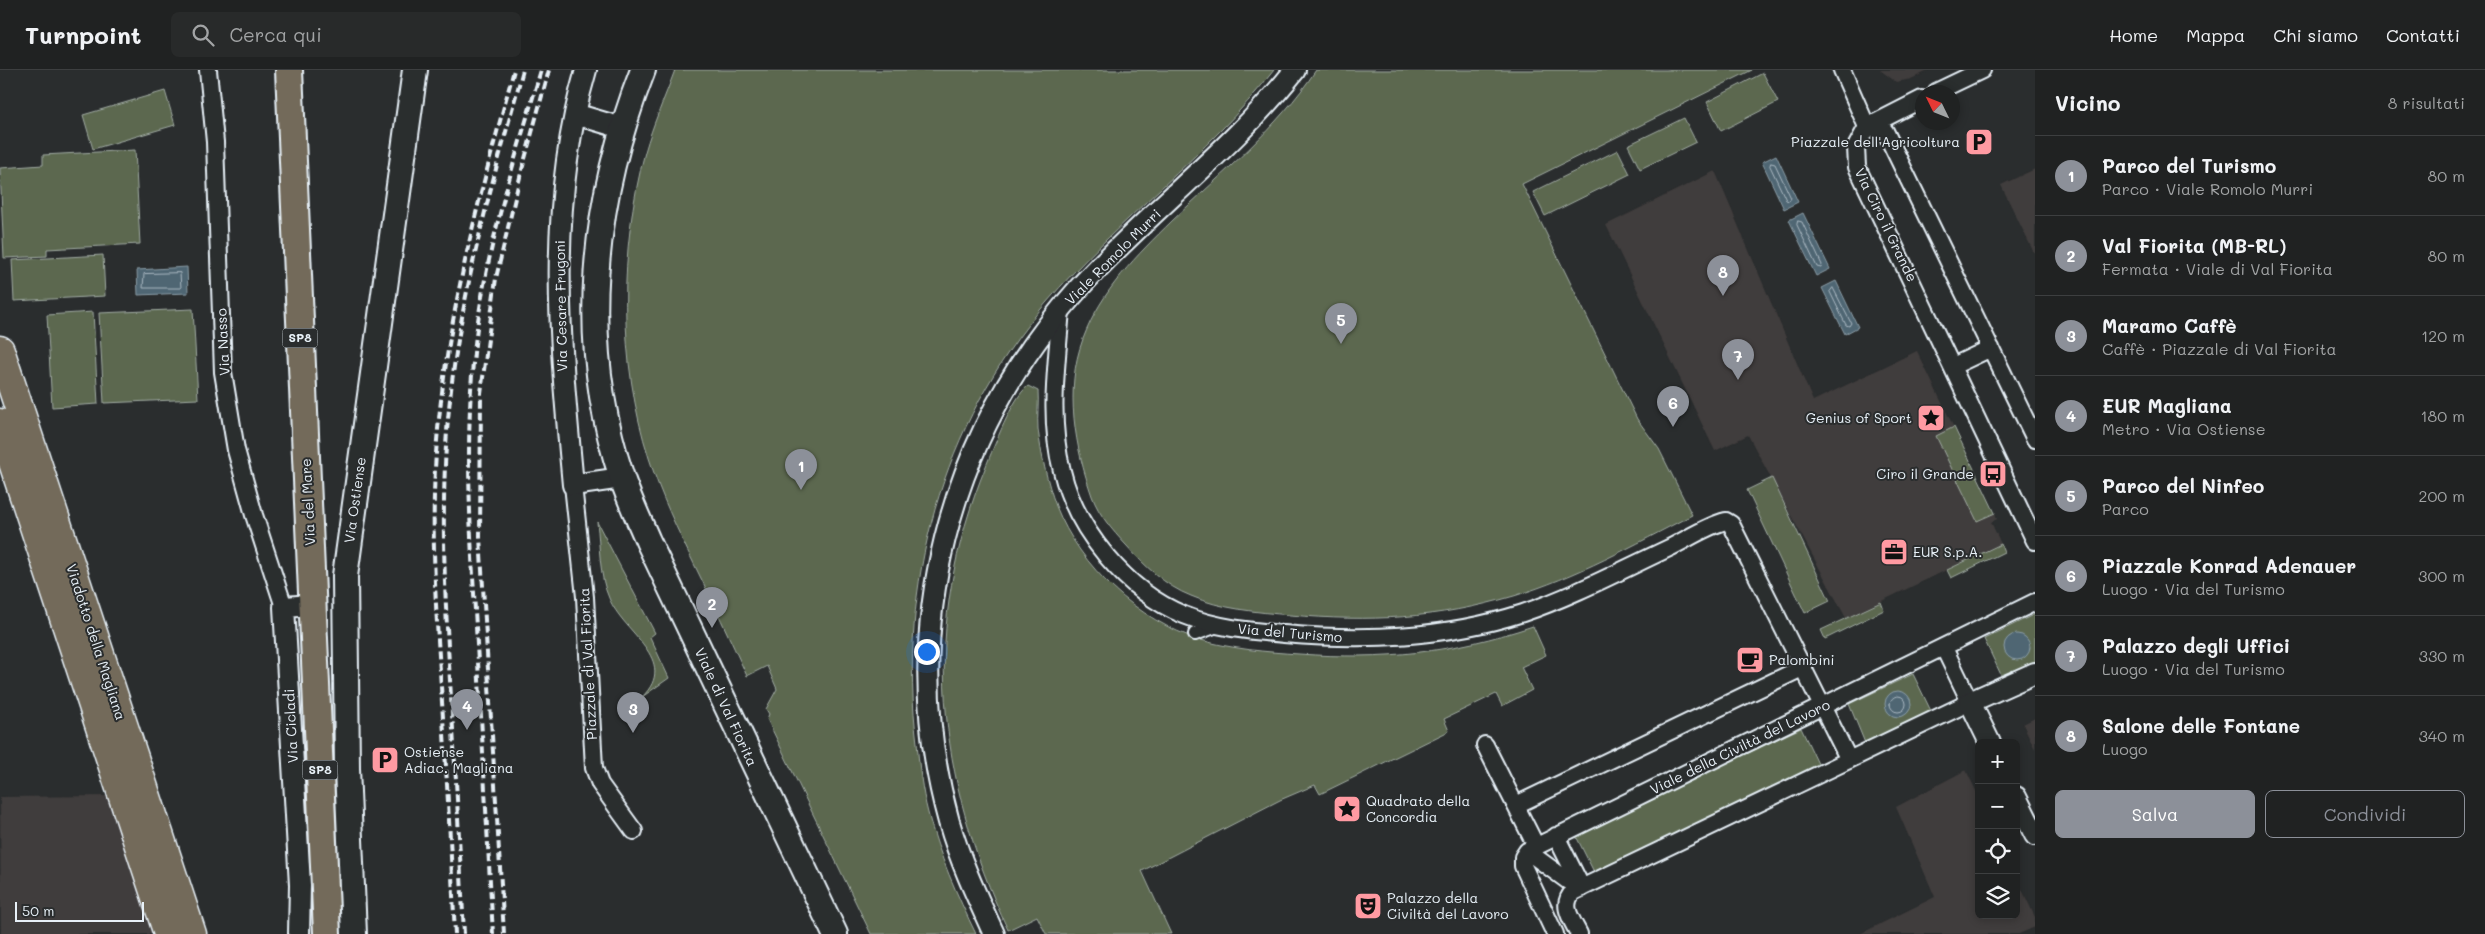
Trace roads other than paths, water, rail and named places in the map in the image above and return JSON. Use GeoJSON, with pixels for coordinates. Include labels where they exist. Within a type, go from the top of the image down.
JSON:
{"type":"FeatureCollection","features":[{"type":"Feature","properties":{"kind":"highway","name":"Viadotto della Magliana"},"geometry":{"type":"LineString","coordinates":[[0,350],[192,934]]}},
{"type":"Feature","properties":{"kind":"highway","name":"Viadotto della Magliana"},"geometry":{"type":"LineString","coordinates":[[0,423],[168,934]]}},
{"type":"Feature","properties":{"kind":"main road","name":"Via del Mare"},"geometry":{"type":"LineString","coordinates":[[289,70],[327,934]]}},
{"type":"Feature","properties":{"kind":"main road","name":"Via Ostiense"},"geometry":{"type":"LineString","coordinates":[[354,934],[347,768],[345,576],[415,70]]}},
{"type":"Feature","properties":{"kind":"main road","name":"Viale di Val Fiorita"},"geometry":{"type":"LineString","coordinates":[[643,70],[622,128],[601,216],[595,299],[601,384],[610,433],[622,478],[655,555],[835,934]]}},
{"type":"Feature","properties":{"kind":"street","name":"Via Nasso"},"geometry":{"type":"LineString","coordinates":[[208,70],[215,142],[223,372],[236,450],[254,515],[284,607]]}},
{"type":"Feature","properties":{"kind":"street","name":"Via Cesare Frugoni"},"geometry":{"type":"LineString","coordinates":[[573,484],[561,357],[558,275],[561,215],[575,114],[586,70]]}},
{"type":"Feature","properties":{"kind":"street","name":"Viale Romolo Murri"},"geometry":{"type":"LineString","coordinates":[[994,934],[958,850],[939,779],[928,684],[931,613],[947,526],[975,446],[1008,384],[1061,309],[1096,271],[1244,130],[1295,70]]}},
{"type":"Feature","properties":{"kind":"street"},"geometry":{"type":"LineString","coordinates":[[1842,70],[1867,127]]}},
{"type":"Feature","properties":{"kind":"street"},"geometry":{"type":"LineString","coordinates":[[1951,85],[1982,70]]}},
{"type":"Feature","properties":{"kind":"street"},"geometry":{"type":"LineString","coordinates":[[1867,127],[1915,103]]}},
{"type":"Feature","properties":{"kind":"street"},"geometry":{"type":"LineString","coordinates":[[575,114],[622,128]]}},
{"type":"Feature","properties":{"kind":"street"},"geometry":{"type":"LineString","coordinates":[[1867,127],[1885,131],[2035,439]]}},
{"type":"Feature","properties":{"kind":"street","name":"Via Ciro il Grande"},"geometry":{"type":"LineString","coordinates":[[1867,127],[1856,146],[1857,167],[1954,366],[2035,541]]}},
{"type":"Feature","properties":{"kind":"street","name":"Via del Turismo"},"geometry":{"type":"LineString","coordinates":[[1061,309],[1054,403],[1056,437],[1062,471],[1080,517],[1104,551],[1139,586],[1160,603],[1179,612],[1220,626],[1283,634],[1356,638],[1411,636],[1457,629],[1511,617],[1550,603],[1591,586],[1723,522],[1731,524],[1804,667]]}},
{"type":"Feature","properties":{"kind":"street"},"geometry":{"type":"LineString","coordinates":[[1954,366],[1991,348]]}},
{"type":"Feature","properties":{"kind":"street"},"geometry":{"type":"LineString","coordinates":[[573,484],[622,478]]}},
{"type":"Feature","properties":{"kind":"street","name":"Piazzale di Val Fiorita"},"geometry":{"type":"LineString","coordinates":[[573,484],[585,597],[594,768],[600,784],[634,831]]}},
{"type":"Feature","properties":{"kind":"street","name":"Viale della Civiltà del Lavoro"},"geometry":{"type":"LineString","coordinates":[[1531,848],[2035,602]]}},
{"type":"Feature","properties":{"kind":"street"},"geometry":{"type":"LineString","coordinates":[[284,607],[313,605]]}},
{"type":"Feature","properties":{"kind":"street","name":"Via Cicladi"},"geometry":{"type":"LineString","coordinates":[[284,607],[300,885],[299,934]]}},
{"type":"Feature","properties":{"kind":"street"},"geometry":{"type":"LineString","coordinates":[[1195,634],[1220,626]]}},
{"type":"Feature","properties":{"kind":"street"},"geometry":{"type":"LineString","coordinates":[[1944,648],[1988,739]]}},
{"type":"Feature","properties":{"kind":"street"},"geometry":{"type":"LineString","coordinates":[[1516,805],[1804,667],[1849,760]]}},
{"type":"Feature","properties":{"kind":"street"},"geometry":{"type":"LineString","coordinates":[[1579,934],[1568,911],[1566,902],[1571,894],[1580,888],[1970,702],[2035,673]]}},
{"type":"Feature","properties":{"kind":"street"},"geometry":{"type":"LineString","coordinates":[[1485,745],[1516,805],[1531,848],[1580,888]]}},
{"type":"Feature","properties":{"kind":"street"},"geometry":{"type":"LineString","coordinates":[[2020,805],[2035,835]]}},
{"type":"Feature","properties":{"kind":"street"},"geometry":{"type":"LineString","coordinates":[[1556,836],[1580,888]]}},
{"type":"Feature","properties":{"kind":"street"},"geometry":{"type":"LineString","coordinates":[[1531,848],[1522,857],[1523,866],[1554,934]]}},
{"type":"Feature","properties":{"kind":"water"},"geometry":{"type":"Polygon","coordinates":[[[1776,155],[1798,202],[1784,209],[1762,162],[1776,155]]]}},
{"type":"Feature","properties":{"kind":"water"},"geometry":{"type":"Polygon","coordinates":[[[1803,213],[1830,269],[1816,276],[1789,220],[1803,213]]]}},
{"type":"Feature","properties":{"kind":"water"},"geometry":{"type":"Polygon","coordinates":[[[187,267],[188,293],[138,295],[137,270],[187,267]]]}},
{"type":"Feature","properties":{"kind":"water"},"geometry":{"type":"Polygon","coordinates":[[[1836,281],[1858,327],[1845,334],[1822,288],[1836,281]]]}},
{"type":"Feature","properties":{"kind":"water"},"geometry":{"type":"Polygon","coordinates":[[[2017,634],[2026,638],[2030,647],[2026,656],[2017,660],[2008,656],[2004,647],[2008,638],[2017,634]]]}},
{"type":"Feature","properties":{"kind":"water"},"geometry":{"type":"Polygon","coordinates":[[[1898,691],[1907,695],[1911,704],[1907,713],[1898,717],[1889,713],[1885,704],[1889,695],[1898,691]]]}},
{"type":"Feature","properties":{"kind":"railway"},"geometry":{"type":"LineString","coordinates":[[455,934],[435,586],[435,469],[439,417],[454,317],[475,218],[514,70]]}},
{"type":"Feature","properties":{"kind":"railway"},"geometry":{"type":"LineString","coordinates":[[464,934],[445,586],[444,511],[447,436],[455,357],[470,274],[523,70]]}},
{"type":"Feature","properties":{"kind":"railway"},"geometry":{"type":"LineString","coordinates":[[493,934],[470,512],[469,436],[473,359],[483,289],[497,226],[541,70]]}},
{"type":"Feature","properties":{"kind":"railway"},"geometry":{"type":"LineString","coordinates":[[504,934],[480,537],[481,393],[496,278],[520,177],[549,70]]}},
{"type":"Feature","properties":{"kind":"place","name":"Piazzale dell'Agricoltura"},"geometry":{"type":"Point","coordinates":[1979,142]}},
{"type":"Feature","properties":{"kind":"place","name":"Salone delle Fontane"},"geometry":{"type":"Point","coordinates":[1723,296]}},
{"type":"Feature","properties":{"kind":"place","name":"Parco del Ninfeo"},"geometry":{"type":"Point","coordinates":[1341,344]}},
{"type":"Feature","properties":{"kind":"place","name":"Palazzo degli Uffici"},"geometry":{"type":"Point","coordinates":[1738,380]}},
{"type":"Feature","properties":{"kind":"place","name":"Genius of Sport"},"geometry":{"type":"Point","coordinates":[1931,418]}},
{"type":"Feature","properties":{"kind":"place","name":"Piazzale Konrad Adenauer"},"geometry":{"type":"Point","coordinates":[1673,427]}},
{"type":"Feature","properties":{"kind":"place","name":"Ciro il Grande"},"geometry":{"type":"Point","coordinates":[1993,474]}},
{"type":"Feature","properties":{"kind":"place","name":"Parco del Turismo"},"geometry":{"type":"Point","coordinates":[801,490]}},
{"type":"Feature","properties":{"kind":"place","name":"EUR S.p.A."},"geometry":{"type":"Point","coordinates":[1894,552]}},
{"type":"Feature","properties":{"kind":"place","name":"Val Fiorita (MB-RL)"},"geometry":{"type":"Point","coordinates":[712,628]}},
{"type":"Feature","properties":{"kind":"place","name":"Palombini"},"geometry":{"type":"Point","coordinates":[1750,660]}},
{"type":"Feature","properties":{"kind":"place","name":"EUR Magliana"},"geometry":{"type":"Point","coordinates":[467,730]}},
{"type":"Feature","properties":{"kind":"place","name":"Maramo Caffè"},"geometry":{"type":"Point","coordinates":[633,733]}},
{"type":"Feature","properties":{"kind":"place","name":"Ostiense Adiac. Magliana"},"geometry":{"type":"Point","coordinates":[385,760]}},
{"type":"Feature","properties":{"kind":"place","name":"Quadrato della Concordia"},"geometry":{"type":"Point","coordinates":[1347,809]}},
{"type":"Feature","properties":{"kind":"place","name":"Palazzo della Civiltà del Lavoro"},"geometry":{"type":"Point","coordinates":[1368,906]}}]}
